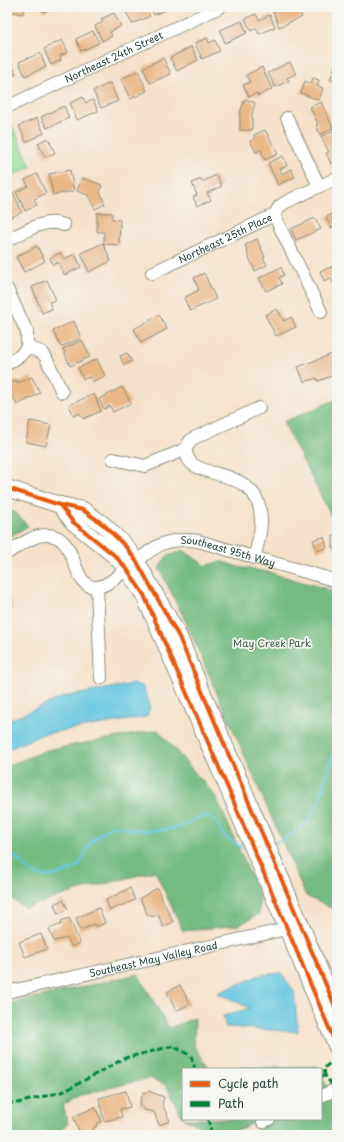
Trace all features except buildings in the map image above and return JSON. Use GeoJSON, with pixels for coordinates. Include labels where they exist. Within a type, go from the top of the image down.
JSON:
{"type":"FeatureCollection","features":[{"type":"Feature","properties":{"kind":"main road"},"geometry":{"type":"LineString","coordinates":[[7,488],[60,505],[82,510],[104,525],[126,547],[132,566]]}},
{"type":"Feature","properties":{"kind":"main road"},"geometry":{"type":"LineString","coordinates":[[60,505],[73,522],[114,555],[132,566],[155,592],[179,637],[234,786],[293,928],[337,1047]]}},
{"type":"Feature","properties":{"kind":"main road"},"geometry":{"type":"LineString","coordinates":[[293,928],[337,1011]]}},
{"type":"Feature","properties":{"kind":"street","name":"Northeast 24th Street"},"geometry":{"type":"LineString","coordinates":[[7,107],[201,11],[220,7]]}},
{"type":"Feature","properties":{"kind":"street"},"geometry":{"type":"LineString","coordinates":[[287,118],[319,186]]}},
{"type":"Feature","properties":{"kind":"street","name":"Northeast 25th Place"},"geometry":{"type":"LineString","coordinates":[[152,273],[274,215],[280,206],[286,202],[337,178]]}},
{"type":"Feature","properties":{"kind":"street"},"geometry":{"type":"LineString","coordinates":[[274,215],[320,312]]}},
{"type":"Feature","properties":{"kind":"street"},"geometry":{"type":"LineString","coordinates":[[7,240],[46,222],[56,221],[64,225]]}},
{"type":"Feature","properties":{"kind":"street"},"geometry":{"type":"LineString","coordinates":[[7,289],[27,332],[27,347],[21,356],[7,364]]}},
{"type":"Feature","properties":{"kind":"street"},"geometry":{"type":"LineString","coordinates":[[27,347],[41,352],[45,356],[62,392]]}},
{"type":"Feature","properties":{"kind":"street"},"geometry":{"type":"LineString","coordinates":[[254,558],[261,523],[260,508],[251,490],[237,479],[195,466],[187,458],[186,449],[190,441],[194,438],[259,408]]}},
{"type":"Feature","properties":{"kind":"street"},"geometry":{"type":"LineString","coordinates":[[113,459],[144,466],[186,449]]}},
{"type":"Feature","properties":{"kind":"street"},"geometry":{"type":"LineString","coordinates":[[7,553],[37,537],[45,535],[55,536],[61,539],[71,552],[75,566],[83,581],[91,586],[97,587],[102,678]]}},
{"type":"Feature","properties":{"kind":"street","name":"Southeast 95th Way"},"geometry":{"type":"LineString","coordinates":[[97,587],[109,582],[159,544],[172,540],[184,539],[198,541],[337,581]]}},
{"type":"Feature","properties":{"kind":"street","name":"Southeast May Valley Road"},"geometry":{"type":"LineString","coordinates":[[7,992],[293,928]]}},
{"type":"Feature","properties":{"kind":"street"},"geometry":{"type":"LineString","coordinates":[[322,1096],[337,1089]]}},
{"type":"Feature","properties":{"kind":"green space"},"geometry":{"type":"Polygon","coordinates":[[[9,119],[31,167],[7,178],[7,120],[9,119]]]}},
{"type":"Feature","properties":{"kind":"green space"},"geometry":{"type":"Polygon","coordinates":[[[337,399],[337,521],[334,521],[283,422],[337,399]]]}},
{"type":"Feature","properties":{"kind":"green space"},"geometry":{"type":"Polygon","coordinates":[[[7,511],[15,512],[28,526],[7,538],[7,511]]]}},
{"type":"Feature","properties":{"kind":"green space","name":"May Creek Park"},"geometry":{"type":"Polygon","coordinates":[[[183,550],[206,566],[220,561],[238,567],[268,572],[337,592],[337,911],[306,896],[185,620],[159,568],[166,557],[183,550]]]}},
{"type":"Feature","properties":{"kind":"green space"},"geometry":{"type":"Polygon","coordinates":[[[158,730],[216,797],[260,897],[259,914],[239,925],[183,931],[155,871],[77,891],[25,908],[7,896],[7,766],[47,750],[158,730]]]}},
{"type":"Feature","properties":{"kind":"green space"},"geometry":{"type":"Polygon","coordinates":[[[138,974],[169,1028],[195,1018],[194,1046],[209,1068],[182,1068],[182,1116],[166,1085],[150,1078],[80,1095],[63,1105],[68,1124],[55,1135],[7,1135],[7,1004],[138,974]]]}},
{"type":"Feature","properties":{"kind":"green space"},"geometry":{"type":"Polygon","coordinates":[[[318,1066],[319,1068],[209,1068],[318,1066]]]}},
{"type":"Feature","properties":{"kind":"green space"},"geometry":{"type":"Polygon","coordinates":[[[322,1075],[330,1094],[337,1093],[337,1135],[261,1135],[254,1123],[225,1135],[220,1135],[186,1120],[322,1120],[322,1075]]]}},
{"type":"Feature","properties":{"kind":"water"},"geometry":{"type":"Polygon","coordinates":[[[133,684],[142,686],[148,698],[149,709],[146,717],[43,734],[7,750],[7,721],[63,697],[133,684]]]}},
{"type":"Feature","properties":{"kind":"water"},"geometry":{"type":"Polygon","coordinates":[[[281,973],[294,991],[298,1032],[226,1027],[223,1016],[250,1008],[218,993],[260,975],[281,973]]]}},
{"type":"Feature","properties":{"kind":"waterway"},"geometry":{"type":"LineString","coordinates":[[273,844],[303,826],[312,815],[318,804],[337,746]]}},
{"type":"Feature","properties":{"kind":"waterway"},"geometry":{"type":"LineString","coordinates":[[7,853],[16,858],[32,873],[41,876],[51,876],[64,873],[79,866],[87,848],[93,840],[111,826],[137,830],[162,830],[181,826],[203,816],[207,816],[218,822],[219,828],[228,839],[247,850]]}},
{"type":"Feature","properties":{"kind":"marked path"},"geometry":{"type":"LineString","coordinates":[[7,1103],[18,1103],[65,1091],[125,1058],[173,1046],[191,1056],[195,1068]]}},
{"type":"Feature","properties":{"kind":"marked path"},"geometry":{"type":"LineString","coordinates":[[325,1076],[324,1068],[330,1063]]}},
{"type":"Feature","properties":{"kind":"marked path"},"geometry":{"type":"LineString","coordinates":[[322,1076],[325,1076],[336,1090]]}},
{"type":"Feature","properties":{"kind":"marked path"},"geometry":{"type":"LineString","coordinates":[[208,1120],[212,1135]]}},
{"type":"Feature","properties":{"kind":"cycle path"},"geometry":{"type":"LineString","coordinates":[[7,488],[60,505],[83,510],[104,525],[126,547],[137,562],[179,637],[337,1011]]}},
{"type":"Feature","properties":{"kind":"cycle path"},"geometry":{"type":"LineString","coordinates":[[60,505],[73,522],[114,555],[127,569],[144,595],[227,786],[337,1047]]}}]}
